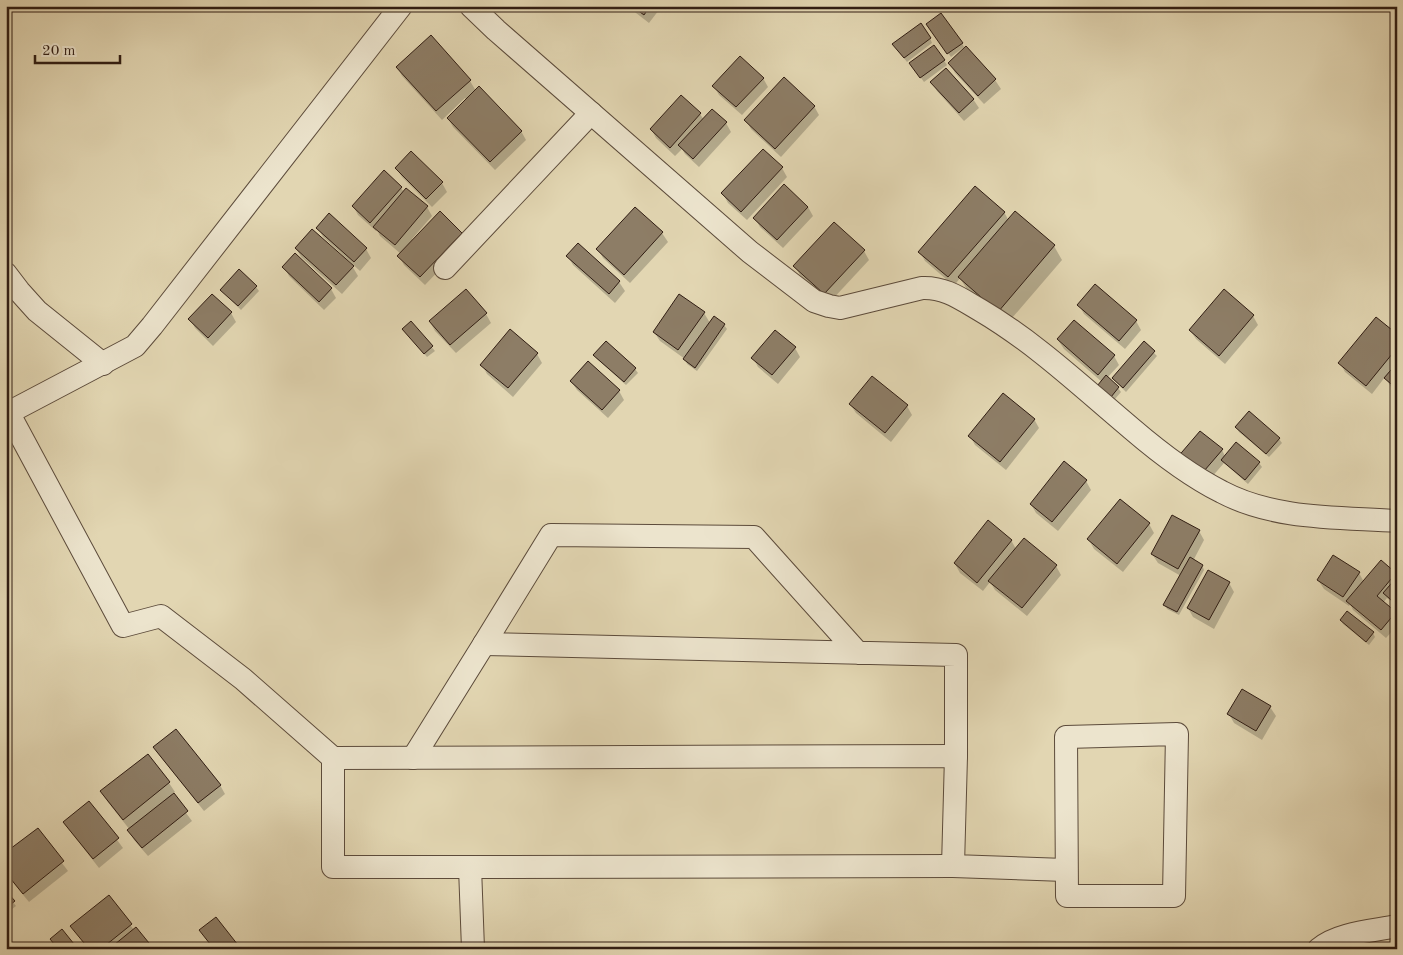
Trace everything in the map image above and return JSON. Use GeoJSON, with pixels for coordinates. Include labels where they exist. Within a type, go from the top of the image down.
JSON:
{"type":"FeatureCollection","features":[{"type":"Feature","properties":{"kind":"street"},"geometry":{"type":"LineString","coordinates":[[401,6],[135,346],[7,413],[123,626],[161,616],[243,679],[333,758],[956,756]]}},
{"type":"Feature","properties":{"kind":"street"},"geometry":{"type":"LineString","coordinates":[[471,6],[750,252],[814,301],[840,308],[922,288],[934,287],[951,293],[1010,328],[1186,471],[1223,493],[1259,508],[1302,515],[1397,521]]}},
{"type":"Feature","properties":{"kind":"street"},"geometry":{"type":"LineString","coordinates":[[445,268],[591,113]]}},
{"type":"Feature","properties":{"kind":"street"},"geometry":{"type":"LineString","coordinates":[[6,274],[37,311],[103,364]]}},
{"type":"Feature","properties":{"kind":"street"},"geometry":{"type":"LineString","coordinates":[[413,758],[551,535],[754,537],[858,653]]}},
{"type":"Feature","properties":{"kind":"street"},"geometry":{"type":"LineString","coordinates":[[484,644],[956,655],[953,866]]}},
{"type":"Feature","properties":{"kind":"street"},"geometry":{"type":"LineString","coordinates":[[1177,734],[1174,896],[1067,896],[1066,870],[1066,737],[1177,734]]}},
{"type":"Feature","properties":{"kind":"street"},"geometry":{"type":"LineString","coordinates":[[333,758],[332,867],[953,866],[1066,870]]}},
{"type":"Feature","properties":{"kind":"street"},"geometry":{"type":"LineString","coordinates":[[470,867],[473,949]]}},
{"type":"Feature","properties":{"kind":"street"},"geometry":{"type":"LineString","coordinates":[[1318,949],[1325,943],[1339,938],[1397,926]]}},
{"type":"Feature","properties":{"kind":"building"},"geometry":{"type":"Polygon","coordinates":[[[632,6],[650,6],[644,15],[632,6]]]}},
{"type":"Feature","properties":{"kind":"building"},"geometry":{"type":"Polygon","coordinates":[[[941,13],[963,43],[947,54],[926,24],[941,13]]]}},
{"type":"Feature","properties":{"kind":"building"},"geometry":{"type":"Polygon","coordinates":[[[921,23],[931,38],[904,58],[892,44],[921,23]]]}},
{"type":"Feature","properties":{"kind":"building"},"geometry":{"type":"Polygon","coordinates":[[[431,35],[471,80],[436,111],[396,67],[431,35]]]}},
{"type":"Feature","properties":{"kind":"building"},"geometry":{"type":"Polygon","coordinates":[[[934,45],[945,60],[920,78],[909,63],[934,45]]]}},
{"type":"Feature","properties":{"kind":"building"},"geometry":{"type":"Polygon","coordinates":[[[966,46],[996,79],[978,96],[948,63],[966,46]]]}},
{"type":"Feature","properties":{"kind":"building"},"geometry":{"type":"Polygon","coordinates":[[[740,56],[764,78],[736,107],[712,86],[740,56]]]}},
{"type":"Feature","properties":{"kind":"building"},"geometry":{"type":"Polygon","coordinates":[[[946,68],[974,99],[959,113],[930,82],[946,68]]]}},
{"type":"Feature","properties":{"kind":"building"},"geometry":{"type":"Polygon","coordinates":[[[784,77],[815,106],[775,149],[744,120],[784,77]]]}},
{"type":"Feature","properties":{"kind":"building"},"geometry":{"type":"Polygon","coordinates":[[[479,86],[522,131],[490,162],[447,118],[479,86]]]}},
{"type":"Feature","properties":{"kind":"building"},"geometry":{"type":"Polygon","coordinates":[[[681,95],[701,113],[670,148],[650,129],[681,95]]]}},
{"type":"Feature","properties":{"kind":"building"},"geometry":{"type":"Polygon","coordinates":[[[712,109],[727,122],[693,159],[678,145],[712,109]]]}},
{"type":"Feature","properties":{"kind":"building"},"geometry":{"type":"Polygon","coordinates":[[[763,149],[783,167],[741,212],[721,193],[763,149]]]}},
{"type":"Feature","properties":{"kind":"building"},"geometry":{"type":"Polygon","coordinates":[[[411,151],[443,182],[426,199],[395,168],[411,151]]]}},
{"type":"Feature","properties":{"kind":"building"},"geometry":{"type":"Polygon","coordinates":[[[384,170],[402,187],[370,223],[352,206],[384,170]]]}},
{"type":"Feature","properties":{"kind":"building"},"geometry":{"type":"Polygon","coordinates":[[[784,184],[808,207],[777,240],[753,218],[784,184]]]}},
{"type":"Feature","properties":{"kind":"building"},"geometry":{"type":"Polygon","coordinates":[[[975,186],[1005,212],[948,277],[918,252],[975,186]]]}},
{"type":"Feature","properties":{"kind":"building"},"geometry":{"type":"Polygon","coordinates":[[[406,188],[428,206],[395,245],[373,227],[406,188]]]}},
{"type":"Feature","properties":{"kind":"building"},"geometry":{"type":"Polygon","coordinates":[[[635,207],[663,232],[624,275],[596,249],[635,207]]]}},
{"type":"Feature","properties":{"kind":"building"},"geometry":{"type":"Polygon","coordinates":[[[440,211],[462,233],[420,277],[397,256],[440,211]]]}},
{"type":"Feature","properties":{"kind":"building"},"geometry":{"type":"Polygon","coordinates":[[[1015,211],[1055,245],[998,312],[958,277],[1015,211]]]}},
{"type":"Feature","properties":{"kind":"building"},"geometry":{"type":"Polygon","coordinates":[[[329,213],[367,248],[354,262],[316,228],[329,213]]]}},
{"type":"Feature","properties":{"kind":"building"},"geometry":{"type":"Polygon","coordinates":[[[834,222],[865,250],[824,294],[793,266],[834,222]]]}},
{"type":"Feature","properties":{"kind":"building"},"geometry":{"type":"Polygon","coordinates":[[[312,229],[354,266],[336,285],[295,248],[312,229]]]}},
{"type":"Feature","properties":{"kind":"building"},"geometry":{"type":"Polygon","coordinates":[[[578,243],[620,281],[609,294],[566,256],[578,243]]]}},
{"type":"Feature","properties":{"kind":"building"},"geometry":{"type":"Polygon","coordinates":[[[295,253],[332,288],[319,302],[282,267],[295,253]]]}},
{"type":"Feature","properties":{"kind":"building"},"geometry":{"type":"Polygon","coordinates":[[[239,269],[257,286],[238,306],[220,290],[239,269]]]}},
{"type":"Feature","properties":{"kind":"building"},"geometry":{"type":"Polygon","coordinates":[[[1095,284],[1137,320],[1119,341],[1077,305],[1095,284]]]}},
{"type":"Feature","properties":{"kind":"building"},"geometry":{"type":"Polygon","coordinates":[[[466,289],[487,313],[450,345],[429,321],[466,289]]]}},
{"type":"Feature","properties":{"kind":"building"},"geometry":{"type":"Polygon","coordinates":[[[1224,289],[1254,315],[1219,356],[1189,330],[1224,289]]]}},
{"type":"Feature","properties":{"kind":"building"},"geometry":{"type":"Polygon","coordinates":[[[212,294],[232,312],[208,338],[188,319],[212,294]]]}},
{"type":"Feature","properties":{"kind":"building"},"geometry":{"type":"Polygon","coordinates":[[[679,294],[705,312],[678,350],[653,332],[679,294]]]}},
{"type":"Feature","properties":{"kind":"building"},"geometry":{"type":"Polygon","coordinates":[[[714,316],[725,324],[695,368],[683,359],[714,316]]]}},
{"type":"Feature","properties":{"kind":"building"},"geometry":{"type":"Polygon","coordinates":[[[1376,317],[1397,334],[1397,348],[1366,386],[1338,363],[1376,317]]]}},
{"type":"Feature","properties":{"kind":"building"},"geometry":{"type":"Polygon","coordinates":[[[1074,320],[1115,355],[1098,375],[1057,339],[1074,320]]]}},
{"type":"Feature","properties":{"kind":"building"},"geometry":{"type":"Polygon","coordinates":[[[411,321],[433,346],[424,354],[402,329],[411,321]]]}},
{"type":"Feature","properties":{"kind":"building"},"geometry":{"type":"Polygon","coordinates":[[[510,329],[538,353],[508,388],[480,365],[510,329]]]}},
{"type":"Feature","properties":{"kind":"building"},"geometry":{"type":"Polygon","coordinates":[[[775,330],[796,347],[772,375],[751,358],[775,330]]]}},
{"type":"Feature","properties":{"kind":"building"},"geometry":{"type":"Polygon","coordinates":[[[606,341],[636,368],[624,382],[593,355],[606,341]]]}},
{"type":"Feature","properties":{"kind":"building"},"geometry":{"type":"Polygon","coordinates":[[[1144,341],[1155,351],[1123,388],[1112,378],[1144,341]]]}},
{"type":"Feature","properties":{"kind":"building"},"geometry":{"type":"Polygon","coordinates":[[[588,361],[620,390],[602,410],[570,381],[588,361]]]}},
{"type":"Feature","properties":{"kind":"building"},"geometry":{"type":"Polygon","coordinates":[[[1397,363],[1397,389],[1384,378],[1397,363]]]}},
{"type":"Feature","properties":{"kind":"building"},"geometry":{"type":"Polygon","coordinates":[[[1106,375],[1119,387],[1107,402],[1093,391],[1106,375]]]}},
{"type":"Feature","properties":{"kind":"building"},"geometry":{"type":"Polygon","coordinates":[[[872,376],[908,405],[885,433],[849,404],[872,376]]]}},
{"type":"Feature","properties":{"kind":"building"},"geometry":{"type":"Polygon","coordinates":[[[1003,393],[1035,419],[1000,462],[968,436],[1003,393]]]}},
{"type":"Feature","properties":{"kind":"building"},"geometry":{"type":"Polygon","coordinates":[[[1249,411],[1280,438],[1266,454],[1235,427],[1249,411]]]}},
{"type":"Feature","properties":{"kind":"building"},"geometry":{"type":"Polygon","coordinates":[[[1200,431],[1223,449],[1198,478],[1176,459],[1200,431]]]}},
{"type":"Feature","properties":{"kind":"building"},"geometry":{"type":"Polygon","coordinates":[[[1236,442],[1260,462],[1245,480],[1221,460],[1236,442]]]}},
{"type":"Feature","properties":{"kind":"building"},"geometry":{"type":"Polygon","coordinates":[[[1064,461],[1087,480],[1052,522],[1030,504],[1064,461]]]}},
{"type":"Feature","properties":{"kind":"building"},"geometry":{"type":"Polygon","coordinates":[[[1120,499],[1150,523],[1117,564],[1087,539],[1120,499]]]}},
{"type":"Feature","properties":{"kind":"building"},"geometry":{"type":"Polygon","coordinates":[[[1172,515],[1200,530],[1178,569],[1151,554],[1172,515]]]}},
{"type":"Feature","properties":{"kind":"building"},"geometry":{"type":"Polygon","coordinates":[[[988,520],[1012,540],[977,583],[954,563],[988,520]]]}},
{"type":"Feature","properties":{"kind":"building"},"geometry":{"type":"Polygon","coordinates":[[[1024,538],[1057,565],[1022,608],[988,581],[1024,538]]]}},
{"type":"Feature","properties":{"kind":"building"},"geometry":{"type":"Polygon","coordinates":[[[1333,555],[1360,572],[1343,597],[1317,580],[1333,555]]]}},
{"type":"Feature","properties":{"kind":"building"},"geometry":{"type":"Polygon","coordinates":[[[1190,557],[1203,565],[1177,612],[1163,605],[1190,557]]]}},
{"type":"Feature","properties":{"kind":"building"},"geometry":{"type":"Polygon","coordinates":[[[1381,560],[1396,573],[1377,596],[1396,612],[1381,630],[1346,601],[1381,560]]]}},
{"type":"Feature","properties":{"kind":"building"},"geometry":{"type":"Polygon","coordinates":[[[1208,570],[1230,582],[1209,620],[1187,608],[1208,570]]]}},
{"type":"Feature","properties":{"kind":"building"},"geometry":{"type":"Polygon","coordinates":[[[1397,577],[1397,605],[1383,593],[1397,577]]]}},
{"type":"Feature","properties":{"kind":"building"},"geometry":{"type":"Polygon","coordinates":[[[1347,611],[1374,632],[1366,642],[1340,620],[1347,611]]]}},
{"type":"Feature","properties":{"kind":"building"},"geometry":{"type":"Polygon","coordinates":[[[1242,689],[1271,706],[1256,731],[1227,714],[1242,689]]]}},
{"type":"Feature","properties":{"kind":"building"},"geometry":{"type":"Polygon","coordinates":[[[176,729],[221,785],[198,803],[153,747],[176,729]]]}},
{"type":"Feature","properties":{"kind":"building"},"geometry":{"type":"Polygon","coordinates":[[[148,754],[170,782],[123,820],[100,791],[148,754]]]}},
{"type":"Feature","properties":{"kind":"building"},"geometry":{"type":"Polygon","coordinates":[[[174,793],[188,811],[142,848],[127,830],[174,793]]]}},
{"type":"Feature","properties":{"kind":"building"},"geometry":{"type":"Polygon","coordinates":[[[89,801],[119,838],[93,859],[63,822],[89,801]]]}},
{"type":"Feature","properties":{"kind":"building"},"geometry":{"type":"Polygon","coordinates":[[[38,828],[64,861],[23,894],[6,873],[6,852],[38,828]]]}},
{"type":"Feature","properties":{"kind":"building"},"geometry":{"type":"Polygon","coordinates":[[[6,891],[15,901],[6,908],[6,891]]]}},
{"type":"Feature","properties":{"kind":"building"},"geometry":{"type":"Polygon","coordinates":[[[109,895],[132,924],[101,949],[89,949],[70,926],[109,895]]]}},
{"type":"Feature","properties":{"kind":"building"},"geometry":{"type":"Polygon","coordinates":[[[216,917],[238,945],[234,949],[214,949],[199,930],[216,917]]]}},
{"type":"Feature","properties":{"kind":"building"},"geometry":{"type":"Polygon","coordinates":[[[136,927],[149,943],[141,949],[109,949],[136,927]]]}},
{"type":"Feature","properties":{"kind":"building"},"geometry":{"type":"Polygon","coordinates":[[[62,929],[78,949],[58,949],[50,939],[62,929]]]}}]}
